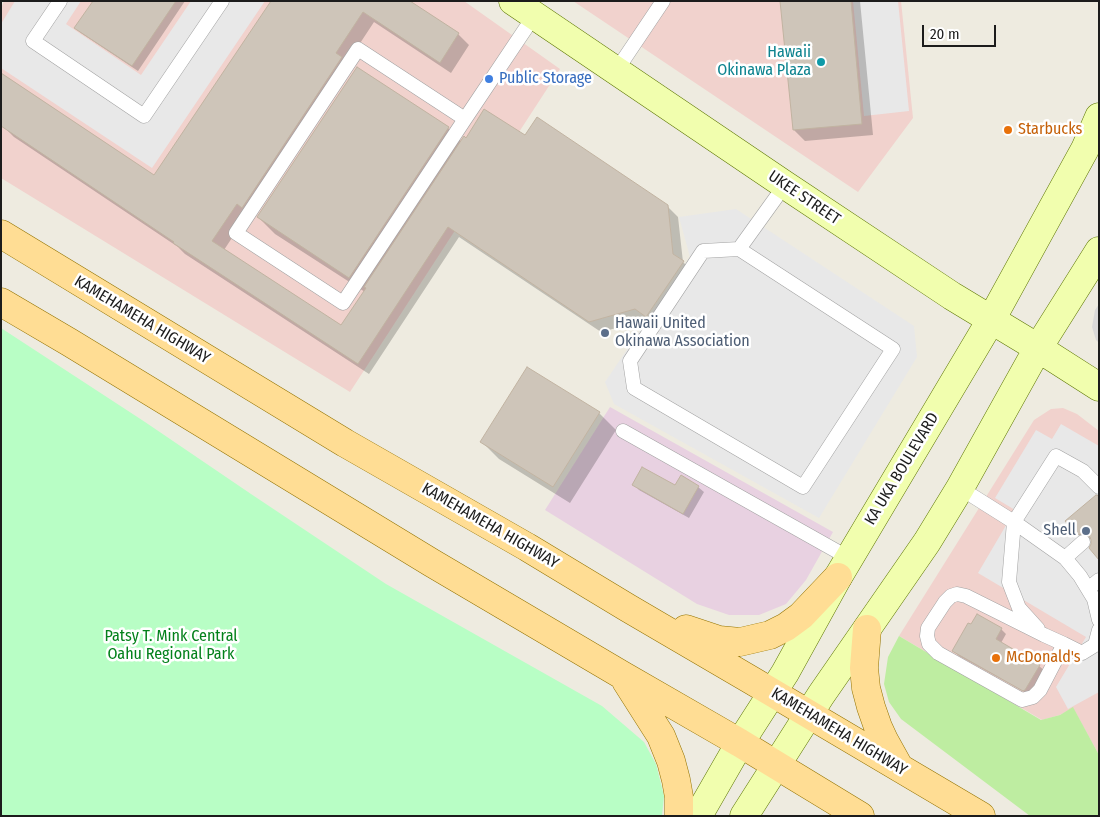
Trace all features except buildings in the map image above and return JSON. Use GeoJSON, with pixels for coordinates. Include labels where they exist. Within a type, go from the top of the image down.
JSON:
{"type":"FeatureCollection","features":[{"type":"Feature","properties":{"kind":"main road","name":"UKEE STREET"},"geometry":{"type":"LineString","coordinates":[[524,8],[952,296],[1099,387]]}},
{"type":"Feature","properties":{"kind":"main road","name":"KA UKA BOULEVARD"},"geometry":{"type":"LineString","coordinates":[[698,816],[740,743],[785,673],[843,568],[991,320],[1085,149],[1099,118]]}},
{"type":"Feature","properties":{"kind":"main road","name":"KAMEHAMEHA HIGHWAY"},"geometry":{"type":"LineString","coordinates":[[1,234],[345,443],[528,547],[981,816]]}},
{"type":"Feature","properties":{"kind":"main road"},"geometry":{"type":"LineString","coordinates":[[744,816],[809,714],[927,542],[960,488],[1038,348],[1099,251]]}},
{"type":"Feature","properties":{"kind":"main road"},"geometry":{"type":"LineString","coordinates":[[1,302],[432,563],[740,743],[860,816]]}},
{"type":"Feature","properties":{"kind":"main road"},"geometry":{"type":"LineString","coordinates":[[628,608],[719,640],[740,642],[770,634],[786,627],[801,616],[843,568]]}},
{"type":"Feature","properties":{"kind":"main road"},"geometry":{"type":"LineString","coordinates":[[867,629],[864,668],[866,688],[878,727],[900,769]]}},
{"type":"Feature","properties":{"kind":"main road"},"geometry":{"type":"LineString","coordinates":[[622,675],[657,728],[668,753],[674,768],[679,797],[679,816]]}},
{"type":"Feature","properties":{"kind":"lane"},"geometry":{"type":"LineString","coordinates":[[60,1],[33,41],[144,116],[222,1]]}},
{"type":"Feature","properties":{"kind":"lane"},"geometry":{"type":"LineString","coordinates":[[616,71],[663,1]]}},
{"type":"Feature","properties":{"kind":"lane"},"geometry":{"type":"LineString","coordinates":[[465,119],[358,49],[236,233],[343,303],[465,119],[524,8]]}},
{"type":"Feature","properties":{"kind":"lane"},"geometry":{"type":"LineString","coordinates":[[739,249],[893,350],[803,487],[634,388],[630,361],[703,252],[739,249],[785,185]]}},
{"type":"Feature","properties":{"kind":"lane"},"geometry":{"type":"LineString","coordinates":[[622,431],[843,568]]}},
{"type":"Feature","properties":{"kind":"lane"},"geometry":{"type":"LineString","coordinates":[[1044,635],[1020,608],[1009,582],[1014,522],[1056,456],[1083,471],[1099,487]]}},
{"type":"Feature","properties":{"kind":"lane"},"geometry":{"type":"LineString","coordinates":[[960,488],[1014,522],[1064,558],[1080,576],[1094,599],[1099,620]]}},
{"type":"Feature","properties":{"kind":"lane"},"geometry":{"type":"LineString","coordinates":[[1064,558],[1083,542]]}},
{"type":"Feature","properties":{"kind":"lane"},"geometry":{"type":"LineString","coordinates":[[1088,589],[1099,580]]}},
{"type":"Feature","properties":{"kind":"lane"},"geometry":{"type":"LineString","coordinates":[[1064,644],[1040,690],[1033,697],[1022,700],[938,654],[929,644],[928,628],[945,602],[951,596],[957,594],[966,596],[1044,635],[1064,644],[1082,653],[1095,645],[1099,630]]}},
{"type":"Feature","properties":{"kind":"shaded area"},"geometry":{"type":"Polygon","coordinates":[[[4,1],[464,1],[560,69],[350,392],[1,178],[1,8],[4,1]]]}},
{"type":"Feature","properties":{"kind":"shaded area"},"geometry":{"type":"Polygon","coordinates":[[[15,1],[81,1],[66,24],[141,75],[191,1],[265,1],[152,168],[1,68],[1,24],[15,1]]]}},
{"type":"Feature","properties":{"kind":"shaded area"},"geometry":{"type":"Polygon","coordinates":[[[573,1],[901,1],[913,118],[858,192],[573,1]]]}},
{"type":"Feature","properties":{"kind":"shaded area"},"geometry":{"type":"Polygon","coordinates":[[[853,1],[898,1],[909,111],[864,116],[853,1]]]}},
{"type":"Feature","properties":{"kind":"shaded area"},"geometry":{"type":"Polygon","coordinates":[[[736,209],[914,326],[917,357],[819,518],[614,404],[605,382],[690,257],[679,217],[736,209]]]}},
{"type":"Feature","properties":{"kind":"shaded area"},"geometry":{"type":"Polygon","coordinates":[[[1099,304],[1099,343],[1096,340],[1092,327],[1095,310],[1099,304]]]}},
{"type":"Feature","properties":{"kind":"shaded area"},"geometry":{"type":"Polygon","coordinates":[[[610,407],[833,532],[806,580],[786,604],[759,615],[729,615],[697,604],[545,510],[610,407]]]}},
{"type":"Feature","properties":{"kind":"shaded area"},"geometry":{"type":"Polygon","coordinates":[[[1063,408],[1077,414],[1099,431],[1099,755],[1073,708],[1060,715],[1042,720],[899,636],[1034,420],[1051,409],[1063,408]]]}},
{"type":"Feature","properties":{"kind":"shaded area"},"geometry":{"type":"Polygon","coordinates":[[[1061,424],[1099,446],[1099,692],[1068,709],[1056,687],[1086,637],[978,573],[1015,510],[995,498],[1036,430],[1052,439],[1061,424]]]}},
{"type":"Feature","properties":{"kind":"green space","name":"Patsy T. Mink Central Oahu Regional Park"},"geometry":{"type":"Polygon","coordinates":[[[1,328],[386,584],[602,706],[644,742],[656,764],[664,796],[662,816],[1,816],[1,328]]]}},
{"type":"Feature","properties":{"kind":"green space"},"geometry":{"type":"Polygon","coordinates":[[[899,636],[1041,720],[1060,715],[1073,707],[1099,755],[1099,816],[1030,816],[901,719],[889,702],[884,684],[888,657],[899,636]]]}},
{"type":"Feature","properties":{"kind":"place","name":"Hawaii Okinawa Plaza"},"geometry":{"type":"Point","coordinates":[821,62]}},
{"type":"Feature","properties":{"kind":"place","name":"Public Storage"},"geometry":{"type":"Point","coordinates":[489,79]}},
{"type":"Feature","properties":{"kind":"place","name":"Starbucks"},"geometry":{"type":"Point","coordinates":[1008,130]}},
{"type":"Feature","properties":{"kind":"place","name":"Hawaii United Okinawa Association"},"geometry":{"type":"Point","coordinates":[605,333]}},
{"type":"Feature","properties":{"kind":"place","name":"Shell"},"geometry":{"type":"Point","coordinates":[1086,531]}},
{"type":"Feature","properties":{"kind":"place","name":"McDonald's"},"geometry":{"type":"Point","coordinates":[996,658]}}]}
